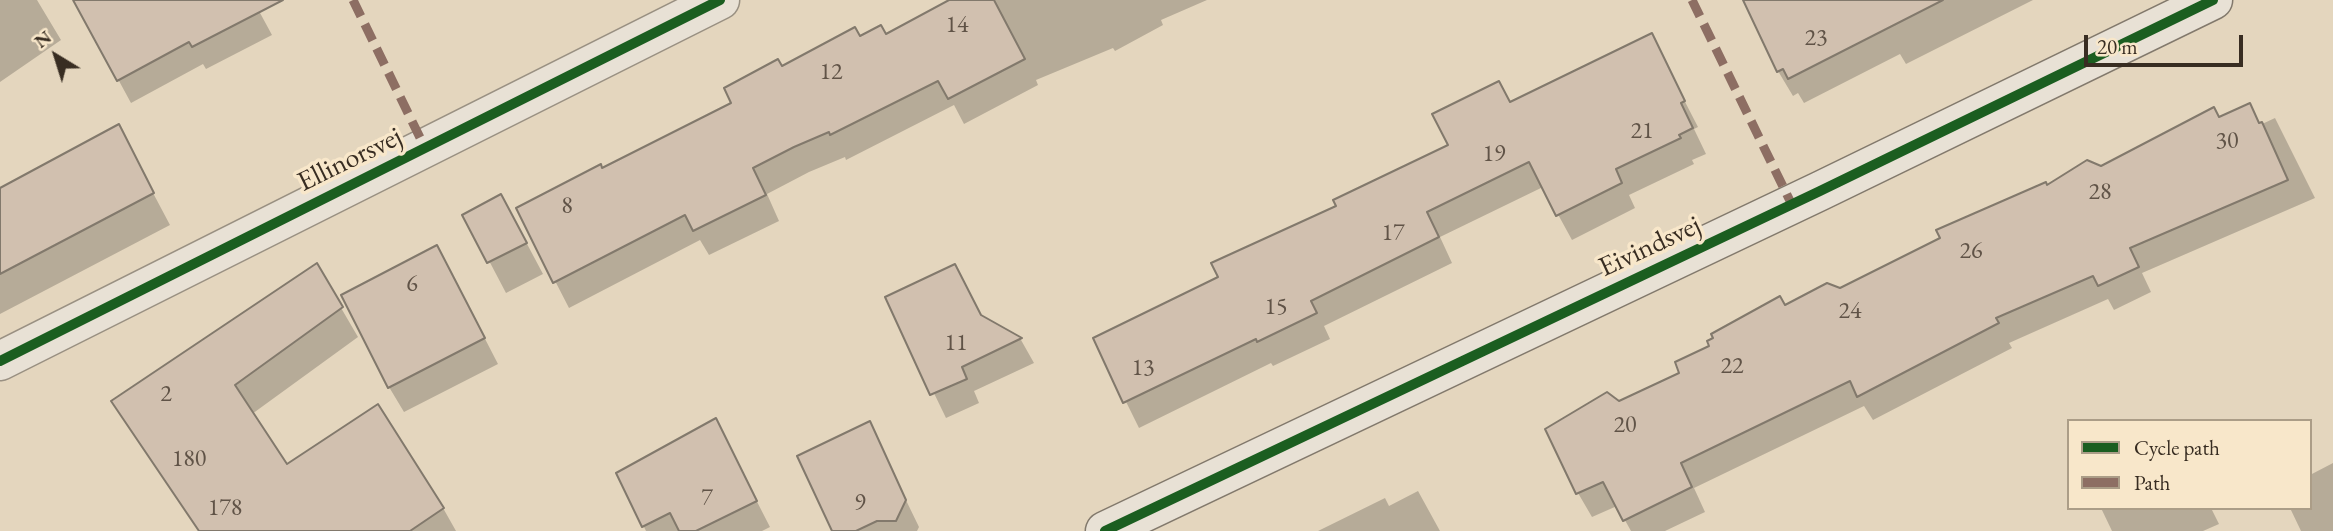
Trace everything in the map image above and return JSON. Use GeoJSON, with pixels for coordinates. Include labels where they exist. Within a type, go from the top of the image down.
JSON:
{"type":"FeatureCollection","features":[{"type":"Feature","properties":{"kind":"street","name":"Ellinorsvej"},"geometry":{"type":"LineString","coordinates":[[0,361],[720,0]]}},
{"type":"Feature","properties":{"kind":"street","name":"Eivindsvej"},"geometry":{"type":"LineString","coordinates":[[1105,531],[1833,186],[2213,0]]}},
{"type":"Feature","properties":{"kind":"building"},"geometry":{"type":"Polygon","coordinates":[[[73,0],[283,0],[192,47],[189,42],[117,81],[73,0]]]}},
{"type":"Feature","properties":{"kind":"building"},"geometry":{"type":"Polygon","coordinates":[[[949,0],[994,0],[1025,59],[948,99],[938,81],[830,135],[829,132],[794,147],[753,168],[766,195],[693,231],[685,215],[553,283],[516,208],[601,164],[602,168],[731,103],[724,88],[778,59],[782,66],[855,27],[860,36],[881,25],[886,34],[949,0]]]}},
{"type":"Feature","properties":{"kind":"building"},"geometry":{"type":"Polygon","coordinates":[[[1743,0],[1943,0],[1788,79],[1783,69],[1777,72],[1743,0]]]}},
{"type":"Feature","properties":{"kind":"building"},"geometry":{"type":"Polygon","coordinates":[[[1652,33],[1685,101],[1681,103],[1693,128],[1679,135],[1681,138],[1616,169],[1622,183],[1556,216],[1529,162],[1427,212],[1439,237],[1311,301],[1317,313],[1123,403],[1093,338],[1218,277],[1211,263],[1336,206],[1333,200],[1448,145],[1432,114],[1499,81],[1510,102],[1652,33]]]}},
{"type":"Feature","properties":{"kind":"building"},"geometry":{"type":"Polygon","coordinates":[[[2250,103],[2259,123],[2262,122],[2288,180],[2130,248],[2139,267],[2098,286],[2093,276],[1996,318],[1999,323],[1857,397],[1850,381],[1681,463],[1692,487],[1623,521],[1603,482],[1576,494],[1545,429],[1607,392],[1619,401],[1679,373],[1675,362],[1709,346],[1707,341],[1713,338],[1711,334],[1780,296],[1785,305],[1827,283],[1840,288],[1940,238],[1936,230],[2046,182],[2047,185],[2087,160],[2101,166],[2214,107],[2219,117],[2250,103]]]}},
{"type":"Feature","properties":{"kind":"building"},"geometry":{"type":"Polygon","coordinates":[[[119,124],[154,193],[0,274],[0,188],[119,124]]]}},
{"type":"Feature","properties":{"kind":"building"},"geometry":{"type":"Polygon","coordinates":[[[501,194],[527,243],[487,263],[462,215],[501,194]]]}},
{"type":"Feature","properties":{"kind":"building"},"geometry":{"type":"Polygon","coordinates":[[[437,245],[485,338],[388,388],[341,295],[437,245]]]}},
{"type":"Feature","properties":{"kind":"building"},"geometry":{"type":"Polygon","coordinates":[[[317,263],[343,307],[235,385],[287,464],[378,404],[444,508],[410,531],[199,531],[111,401],[317,263]]]}},
{"type":"Feature","properties":{"kind":"building"},"geometry":{"type":"Polygon","coordinates":[[[955,264],[981,315],[1022,338],[962,367],[967,379],[930,395],[885,297],[955,264]]]}},
{"type":"Feature","properties":{"kind":"building"},"geometry":{"type":"Polygon","coordinates":[[[716,418],[757,501],[696,531],[679,531],[670,513],[642,527],[616,473],[716,418]]]}},
{"type":"Feature","properties":{"kind":"building"},"geometry":{"type":"Polygon","coordinates":[[[870,421],[906,500],[896,521],[877,521],[856,531],[832,531],[797,456],[870,421]]]}},
{"type":"Feature","properties":{"kind":"marked path"},"geometry":{"type":"LineString","coordinates":[[353,0],[425,148]]}},
{"type":"Feature","properties":{"kind":"marked path"},"geometry":{"type":"LineString","coordinates":[[1692,0],[1792,205]]}},
{"type":"Feature","properties":{"kind":"cycle path"},"geometry":{"type":"LineString","coordinates":[[0,361],[720,0]]}},
{"type":"Feature","properties":{"kind":"cycle path"},"geometry":{"type":"LineString","coordinates":[[1105,531],[1820,191],[2213,0]]}}]}
